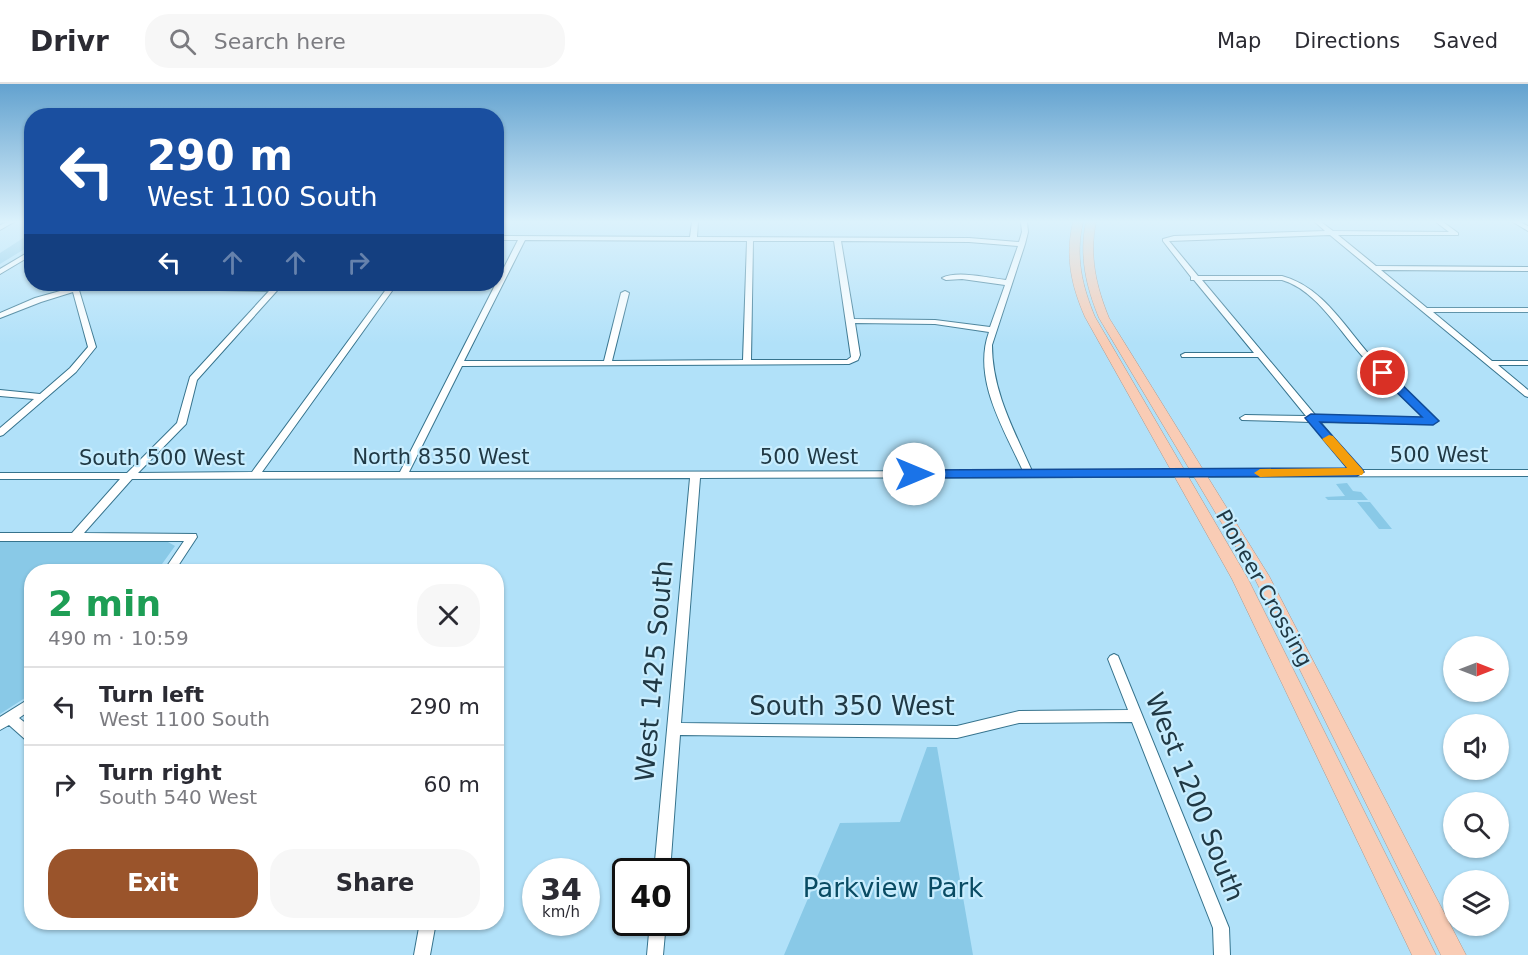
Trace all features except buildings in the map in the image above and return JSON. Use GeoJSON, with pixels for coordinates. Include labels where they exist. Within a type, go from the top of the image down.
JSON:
{"type":"FeatureCollection","features":[{"type":"Feature","properties":{"kind":"highway","name":"Pioneer Crossing"},"geometry":{"type":"LineString","coordinates":[[1073,263],[1082,299],[1099,337],[1190,473],[1294,637],[1454,955]]}},
{"type":"Feature","properties":{"kind":"highway","name":"Pioneer Crossing"},"geometry":{"type":"LineString","coordinates":[[1087,263],[1096,300],[1190,473],[1424,955]]}},
{"type":"Feature","properties":{"kind":"street"},"geometry":{"type":"LineString","coordinates":[[0,272],[15,263]]}},
{"type":"Feature","properties":{"kind":"street"},"geometry":{"type":"LineString","coordinates":[[747,363],[749,263]]}},
{"type":"Feature","properties":{"kind":"street"},"geometry":{"type":"LineString","coordinates":[[459,364],[851,361],[856,357],[841,263]]}},
{"type":"Feature","properties":{"kind":"street"},"geometry":{"type":"LineString","coordinates":[[1016,263],[993,330],[986,362],[989,380],[1029,474]]}},
{"type":"Feature","properties":{"kind":"street"},"geometry":{"type":"LineString","coordinates":[[1182,263],[1357,472]]}},
{"type":"Feature","properties":{"kind":"street"},"geometry":{"type":"LineString","coordinates":[[1369,263],[1528,394]]}},
{"type":"Feature","properties":{"kind":"street"},"geometry":{"type":"LineString","coordinates":[[1376,268],[1528,269]]}},
{"type":"Feature","properties":{"kind":"street"},"geometry":{"type":"LineString","coordinates":[[946,278],[962,277],[1009,283]]}},
{"type":"Feature","properties":{"kind":"street"},"geometry":{"type":"LineString","coordinates":[[1194,278],[1289,278],[1298,283],[1338,320],[1366,356],[1433,421],[1245,418]]}},
{"type":"Feature","properties":{"kind":"street"},"geometry":{"type":"LineString","coordinates":[[0,316],[62,291]]}},
{"type":"Feature","properties":{"kind":"street"},"geometry":{"type":"LineString","coordinates":[[0,433],[73,370],[92,347],[76,291]]}},
{"type":"Feature","properties":{"kind":"street"},"geometry":{"type":"LineString","coordinates":[[75,537],[128,476],[181,424],[187,413],[189,388],[193,379],[272,291]]}},
{"type":"Feature","properties":{"kind":"street"},"geometry":{"type":"LineString","coordinates":[[254,476],[388,291]]}},
{"type":"Feature","properties":{"kind":"street"},"geometry":{"type":"LineString","coordinates":[[403,475],[496,291]]}},
{"type":"Feature","properties":{"kind":"street"},"geometry":{"type":"LineString","coordinates":[[607,364],[625,293]]}},
{"type":"Feature","properties":{"kind":"street"},"geometry":{"type":"LineString","coordinates":[[1427,310],[1528,310]]}},
{"type":"Feature","properties":{"kind":"street"},"geometry":{"type":"LineString","coordinates":[[850,321],[935,322],[993,330]]}},
{"type":"Feature","properties":{"kind":"street"},"geometry":{"type":"LineString","coordinates":[[1185,356],[1258,355]]}},
{"type":"Feature","properties":{"kind":"street"},"geometry":{"type":"LineString","coordinates":[[1491,363],[1528,363]]}},
{"type":"Feature","properties":{"kind":"street"},"geometry":{"type":"LineString","coordinates":[[0,393],[43,397]]}},
{"type":"Feature","properties":{"kind":"street","name":"500 West"},"geometry":{"type":"LineString","coordinates":[[558,475],[1528,473]]}},
{"type":"Feature","properties":{"kind":"street","name":"North 8350 West"},"geometry":{"type":"LineString","coordinates":[[325,476],[558,475]]}},
{"type":"Feature","properties":{"kind":"street","name":"West 1425 South"},"geometry":{"type":"LineString","coordinates":[[663,858],[695,475]]}},
{"type":"Feature","properties":{"kind":"street","name":"South 500 West"},"geometry":{"type":"LineString","coordinates":[[0,476],[325,476]]}},
{"type":"Feature","properties":{"kind":"street"},"geometry":{"type":"LineString","coordinates":[[0,537],[192,537],[173,564]]}},
{"type":"Feature","properties":{"kind":"street","name":"West 1200 South"},"geometry":{"type":"LineString","coordinates":[[1114,658],[1221,928],[1222,955]]}},
{"type":"Feature","properties":{"kind":"street"},"geometry":{"type":"LineString","coordinates":[[24,708],[5,721],[24,732]]}},
{"type":"Feature","properties":{"kind":"street","name":"South 350 West"},"geometry":{"type":"LineString","coordinates":[[674,729],[957,732],[1019,717],[1136,716]]}},
{"type":"Feature","properties":{"kind":"street"},"geometry":{"type":"LineString","coordinates":[[422,955],[427,930]]}},
{"type":"Feature","properties":{"kind":"street"},"geometry":{"type":"LineString","coordinates":[[655,955],[657,936]]}},
{"type":"Feature","properties":{"kind":"green space"},"geometry":{"type":"Polygon","coordinates":[[[1347,483],[1353,491],[1361,492],[1368,500],[1328,500],[1325,497],[1345,496],[1336,484],[1347,483]]]}},
{"type":"Feature","properties":{"kind":"green space"},"geometry":{"type":"Polygon","coordinates":[[[1357,502],[1370,502],[1392,529],[1379,529],[1357,502]]]}},
{"type":"Feature","properties":{"kind":"green space"},"geometry":{"type":"Polygon","coordinates":[[[0,541],[168,542],[175,546],[162,564],[24,564],[24,699],[0,714],[0,541]]]}},
{"type":"Feature","properties":{"kind":"green space","name":"Parkview Park"},"geometry":{"type":"Polygon","coordinates":[[[927,747],[937,747],[973,955],[784,955],[840,823],[900,822],[927,747]]]}},
{"type":"Feature","properties":{"kind":"slow traffic"},"geometry":{"type":"LineString","coordinates":[[1260,473],[1357,472],[1329,439]]}},
{"type":"Feature","properties":{"kind":"route"},"geometry":{"type":"LineString","coordinates":[[914,474],[1357,472],[1311,418],[1433,421],[1383,373]]}}]}
